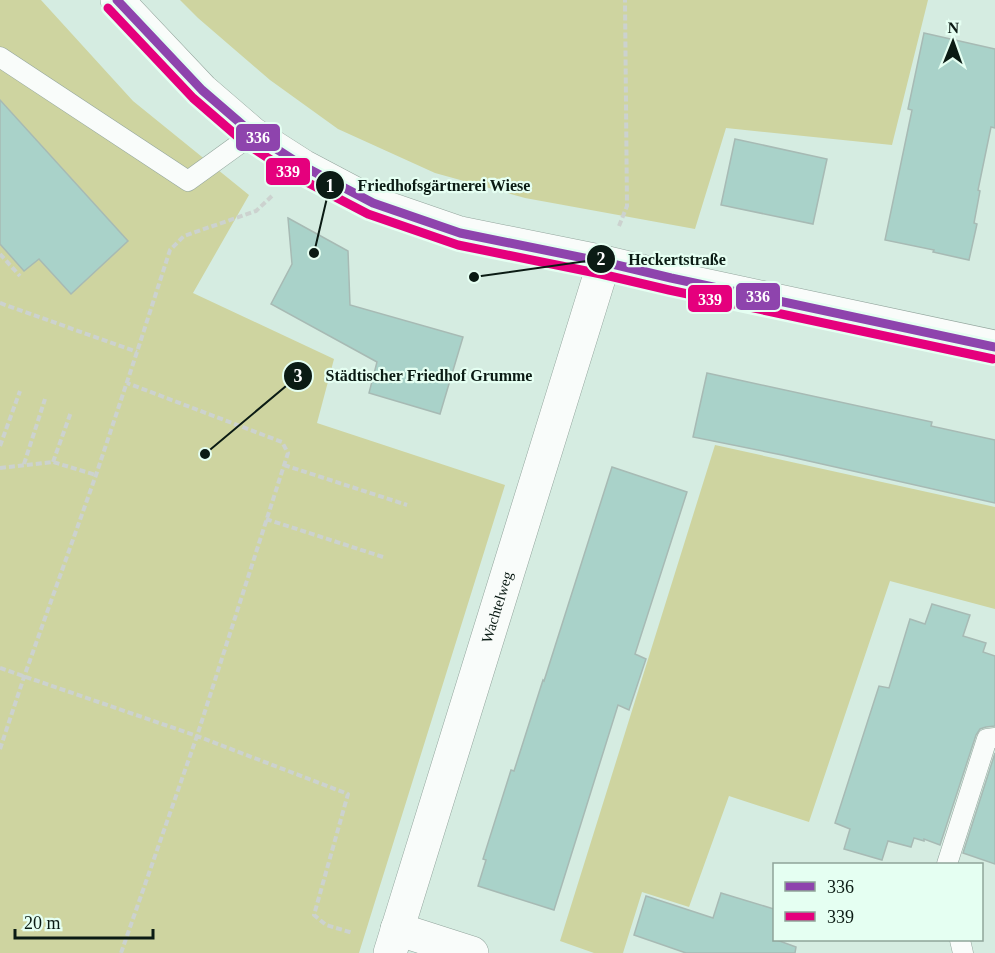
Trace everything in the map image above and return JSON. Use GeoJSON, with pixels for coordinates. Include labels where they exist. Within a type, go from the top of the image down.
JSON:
{"type":"FeatureCollection","features":[{"type":"Feature","properties":{"kind":"street"},"geometry":{"type":"LineString","coordinates":[[117,0],[202,90],[253,134],[303,166],[373,203],[460,233],[995,347]]}},
{"type":"Feature","properties":{"kind":"street","name":"Wachtelweg"},"geometry":{"type":"LineString","coordinates":[[393,943],[604,262]]}},
{"type":"Feature","properties":{"kind":"street"},"geometry":{"type":"LineString","coordinates":[[393,943],[472,953]]}},
{"type":"Feature","properties":{"kind":"lane"},"geometry":{"type":"LineString","coordinates":[[0,57],[188,181],[253,134]]}},
{"type":"Feature","properties":{"kind":"lane"},"geometry":{"type":"LineString","coordinates":[[947,863],[987,740],[995,738]]}},
{"type":"Feature","properties":{"kind":"path"},"geometry":{"type":"LineString","coordinates":[[604,262],[627,206],[625,0]]}},
{"type":"Feature","properties":{"kind":"path"},"geometry":{"type":"LineString","coordinates":[[0,748],[96,475],[170,250],[184,236],[256,212],[303,166]]}},
{"type":"Feature","properties":{"kind":"path"},"geometry":{"type":"LineString","coordinates":[[0,254],[20,276]]}},
{"type":"Feature","properties":{"kind":"path"},"geometry":{"type":"LineString","coordinates":[[0,303],[137,352]]}},
{"type":"Feature","properties":{"kind":"path"},"geometry":{"type":"LineString","coordinates":[[122,953],[197,736],[288,453],[282,442],[127,383]]}},
{"type":"Feature","properties":{"kind":"path"},"geometry":{"type":"LineString","coordinates":[[0,446],[20,391]]}},
{"type":"Feature","properties":{"kind":"path"},"geometry":{"type":"LineString","coordinates":[[24,465],[45,399]]}},
{"type":"Feature","properties":{"kind":"path"},"geometry":{"type":"LineString","coordinates":[[53,462],[71,412]]}},
{"type":"Feature","properties":{"kind":"path"},"geometry":{"type":"LineString","coordinates":[[0,468],[53,462],[96,475]]}},
{"type":"Feature","properties":{"kind":"path"},"geometry":{"type":"LineString","coordinates":[[284,465],[407,505]]}},
{"type":"Feature","properties":{"kind":"path"},"geometry":{"type":"LineString","coordinates":[[266,519],[383,557]]}},
{"type":"Feature","properties":{"kind":"path"},"geometry":{"type":"LineString","coordinates":[[0,668],[197,736],[348,794],[314,915],[326,925],[393,943]]}},
{"type":"Feature","properties":{"kind":"green space"},"geometry":{"type":"Polygon","coordinates":[[[0,0],[41,0],[133,101],[249,195],[193,293],[334,359],[317,423],[505,485],[359,953],[0,953],[0,0]]]}},
{"type":"Feature","properties":{"kind":"green space"},"geometry":{"type":"Polygon","coordinates":[[[180,0],[928,0],[892,145],[726,128],[695,229],[525,198],[435,173],[338,129],[270,80],[180,0]]]}},
{"type":"Feature","properties":{"kind":"green space"},"geometry":{"type":"Polygon","coordinates":[[[715,445],[995,507],[995,609],[890,581],[809,822],[729,796],[689,907],[642,892],[623,953],[594,953],[560,941],[715,445]]]}},
{"type":"Feature","properties":{"kind":"building"},"geometry":{"type":"Polygon","coordinates":[[[924,33],[995,49],[995,128],[991,127],[978,190],[980,191],[974,223],[977,224],[969,260],[885,240],[912,110],[908,109],[924,33]]]}},
{"type":"Feature","properties":{"kind":"building"},"geometry":{"type":"Polygon","coordinates":[[[0,100],[128,241],[71,294],[39,259],[24,271],[0,244],[0,100]]]}},
{"type":"Feature","properties":{"kind":"building"},"geometry":{"type":"Polygon","coordinates":[[[735,139],[827,159],[813,224],[721,205],[735,139]]]}},
{"type":"Feature","properties":{"kind":"building"},"geometry":{"type":"Polygon","coordinates":[[[288,218],[348,251],[350,305],[463,337],[440,414],[369,393],[377,362],[271,304],[292,264],[288,218]]]}},
{"type":"Feature","properties":{"kind":"building"},"geometry":{"type":"Polygon","coordinates":[[[707,373],[932,422],[931,426],[995,440],[995,503],[693,437],[707,373]]]}},
{"type":"Feature","properties":{"kind":"building"},"geometry":{"type":"Polygon","coordinates":[[[612,467],[687,492],[635,654],[646,659],[629,710],[618,705],[554,910],[478,886],[486,860],[483,859],[511,770],[514,771],[612,467]]]}},
{"type":"Feature","properties":{"kind":"building"},"geometry":{"type":"Polygon","coordinates":[[[932,604],[970,615],[963,636],[986,643],[983,652],[995,656],[995,726],[980,729],[976,735],[940,845],[914,838],[911,847],[888,841],[882,860],[844,849],[850,829],[835,823],[879,686],[889,688],[910,619],[925,624],[932,604]]]}},
{"type":"Feature","properties":{"kind":"building"},"geometry":{"type":"Polygon","coordinates":[[[995,753],[995,864],[963,853],[995,753]]]}},
{"type":"Feature","properties":{"kind":"building"},"geometry":{"type":"Polygon","coordinates":[[[721,893],[773,909],[773,941],[796,947],[795,953],[686,953],[634,935],[646,896],[713,918],[721,893]]]}},
{"type":"Feature","properties":{"kind":"transit line","name":"336"},"geometry":{"type":"LineString","coordinates":[[117,0],[202,90],[253,134],[303,166],[373,203],[460,233],[995,347]]}},
{"type":"Feature","properties":{"kind":"transit line","name":"339"},"geometry":{"type":"LineString","coordinates":[[108,8],[193,98],[245,143],[297,177],[368,214],[458,245],[993,359]]}},
{"type":"Feature","properties":{"kind":"place","name":"Friedhofsgärtnerei Wiese"},"geometry":{"type":"Point","coordinates":[314,253]}},
{"type":"Feature","properties":{"kind":"place","name":"Heckertstraße"},"geometry":{"type":"Point","coordinates":[474,277]}},
{"type":"Feature","properties":{"kind":"place","name":"Städtischer Friedhof Grumme"},"geometry":{"type":"Point","coordinates":[205,454]}}]}
